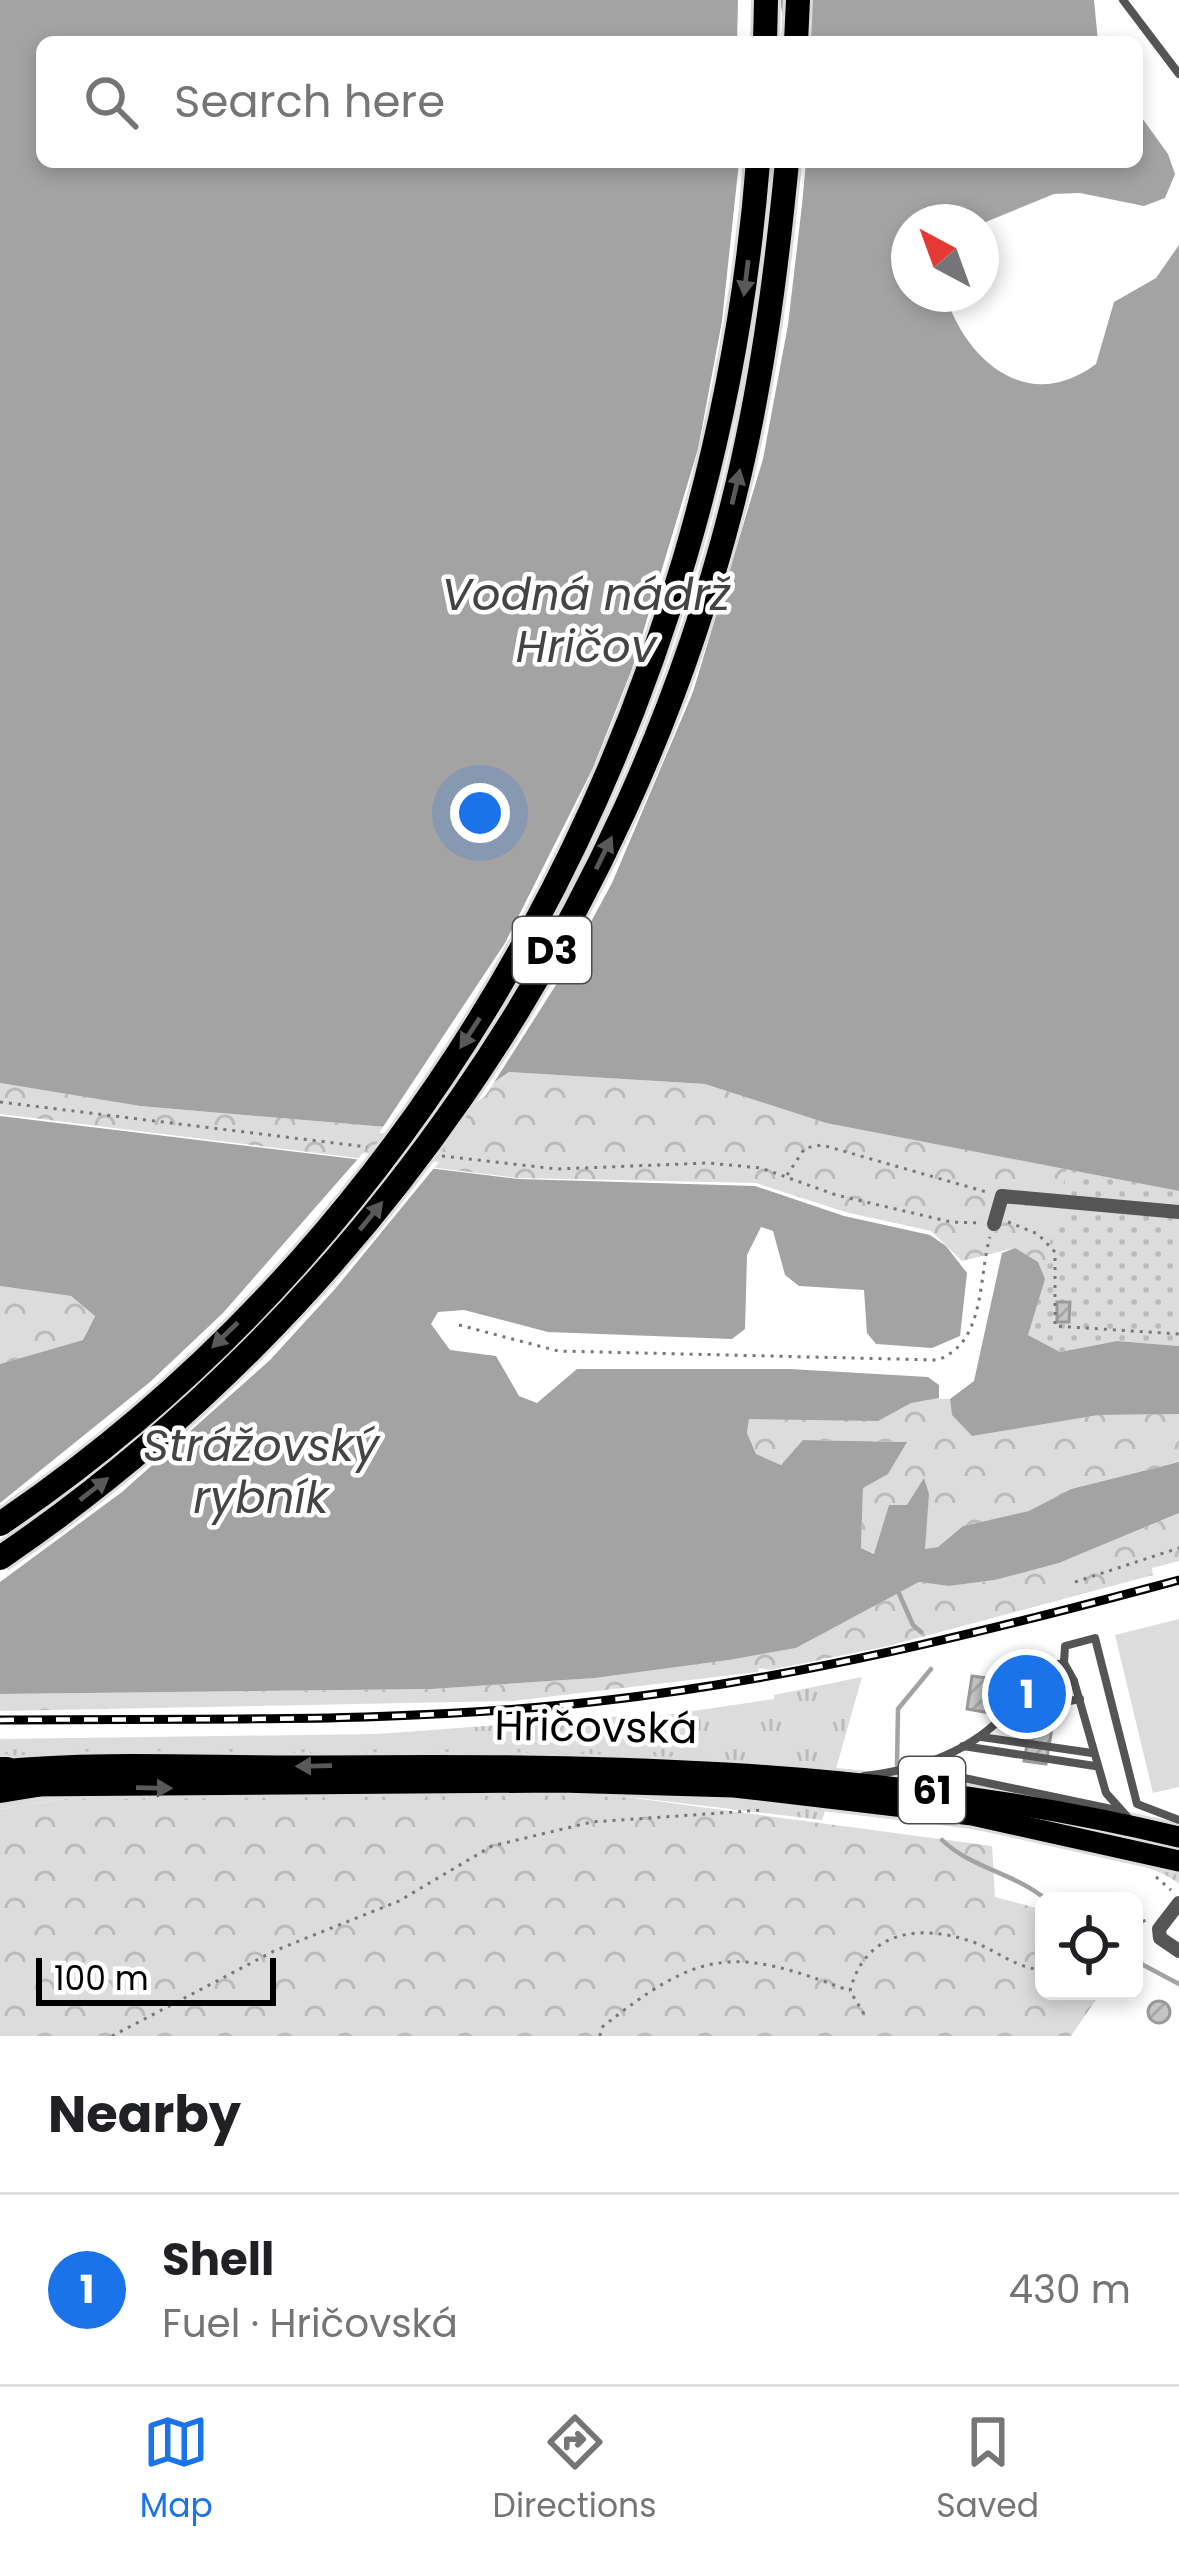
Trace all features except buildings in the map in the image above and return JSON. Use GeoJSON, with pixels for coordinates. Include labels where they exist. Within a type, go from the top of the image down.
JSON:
{"type":"FeatureCollection","features":[{"type":"Feature","properties":{"kind":"highway"},"geometry":{"type":"LineString","coordinates":[[765,36],[766,0]]}},
{"type":"Feature","properties":{"kind":"highway"},"geometry":{"type":"LineString","coordinates":[[796,36],[798,0]]}},
{"type":"Feature","properties":{"kind":"highway","name":"D3"},"geometry":{"type":"LineString","coordinates":[[0,1524],[165,1392],[314,1240],[427,1097],[541,914],[626,737],[678,591],[724,413],[757,168]]}},
{"type":"Feature","properties":{"kind":"highway","name":"D3"},"geometry":{"type":"LineString","coordinates":[[0,1558],[184,1413],[311,1285],[450,1114],[544,965],[633,788],[706,598],[752,422],[786,168]]}},
{"type":"Feature","properties":{"kind":"highway"},"geometry":{"type":"LineString","coordinates":[[1,1777],[37,1786]]}},
{"type":"Feature","properties":{"kind":"main road","name":"Hričovská"},"geometry":{"type":"LineString","coordinates":[[1,1777],[620,1765],[843,1778],[1130,1820],[1179,1837]]}},
{"type":"Feature","properties":{"kind":"main road","name":"Hričovská"},"geometry":{"type":"LineString","coordinates":[[37,1786],[560,1781],[734,1787],[972,1815],[1179,1861]]}},
{"type":"Feature","properties":{"kind":"street"},"geometry":{"type":"LineString","coordinates":[[994,1224],[1003,1196],[1179,1212]]}},
{"type":"Feature","properties":{"kind":"street"},"geometry":{"type":"LineString","coordinates":[[1179,1901],[1159,1929],[1160,1938],[1179,1951]]}},
{"type":"Feature","properties":{"kind":"lane"},"geometry":{"type":"LineString","coordinates":[[1123,0],[1179,74]]}},
{"type":"Feature","properties":{"kind":"lane"},"geometry":{"type":"LineString","coordinates":[[1130,1820],[1106,1793],[1095,1766],[1080,1699],[1064,1663],[1065,1646],[1095,1638],[1137,1804],[1179,1820]]}},
{"type":"Feature","properties":{"kind":"lane"},"geometry":{"type":"LineString","coordinates":[[1006,1713],[1015,1672],[1064,1663]]}},
{"type":"Feature","properties":{"kind":"lane"},"geometry":{"type":"LineString","coordinates":[[1010,1693],[1074,1681]]}},
{"type":"Feature","properties":{"kind":"lane"},"geometry":{"type":"LineString","coordinates":[[843,1778],[912,1770],[962,1746],[1006,1713],[1080,1699]]}},
{"type":"Feature","properties":{"kind":"lane"},"geometry":{"type":"LineString","coordinates":[[977,1736],[1092,1753]]}},
{"type":"Feature","properties":{"kind":"lane"},"geometry":{"type":"LineString","coordinates":[[962,1746],[1095,1766]]}},
{"type":"Feature","properties":{"kind":"lane"},"geometry":{"type":"LineString","coordinates":[[937,1760],[964,1778],[1130,1820]]}},
{"type":"Feature","properties":{"kind":"path"},"geometry":{"type":"LineString","coordinates":[[0,1102],[379,1148]]}},
{"type":"Feature","properties":{"kind":"path"},"geometry":{"type":"LineString","coordinates":[[786,1176],[805,1148],[822,1145],[935,1181],[1003,1196]]}},
{"type":"Feature","properties":{"kind":"path"},"geometry":{"type":"LineString","coordinates":[[424,1154],[557,1169],[708,1163],[786,1176],[836,1195],[951,1222],[1011,1222],[1038,1234],[1055,1252],[1054,1326],[1179,1334]]}},
{"type":"Feature","properties":{"kind":"path"},"geometry":{"type":"LineString","coordinates":[[459,1325],[558,1351],[937,1360],[956,1351],[969,1334],[994,1224]]}},
{"type":"Feature","properties":{"kind":"path"},"geometry":{"type":"LineString","coordinates":[[1076,1582],[1179,1548]]}},
{"type":"Feature","properties":{"kind":"path"},"geometry":{"type":"LineString","coordinates":[[112,2036],[274,1951],[399,1901],[492,1846],[592,1822],[772,1811]]}},
{"type":"Feature","properties":{"kind":"path"},"geometry":{"type":"LineString","coordinates":[[1154,1876],[1179,1901]]}},
{"type":"Feature","properties":{"kind":"path"},"geometry":{"type":"LineString","coordinates":[[850,1991],[857,1964],[872,1948],[923,1933],[976,1943],[1019,1966],[1035,1969]]}},
{"type":"Feature","properties":{"kind":"path"},"geometry":{"type":"LineString","coordinates":[[600,2036],[601,2028],[661,1980],[716,1962],[778,1964],[850,1991],[864,2014]]}},
{"type":"Feature","properties":{"kind":"green space"},"geometry":{"type":"Polygon","coordinates":[[[509,1072],[705,1084],[826,1123],[1067,1169],[1045,1279],[1037,1262],[1015,1248],[962,1261],[931,1231],[845,1212],[756,1183],[519,1178],[0,1114],[0,1083],[140,1106],[386,1127],[467,1101],[509,1072]]]}},
{"type":"Feature","properties":{"kind":"green space"},"geometry":{"type":"Polygon","coordinates":[[[1067,1169],[1179,1191],[1179,1346],[1117,1341],[1060,1352],[1028,1335],[1067,1169]]]}},
{"type":"Feature","properties":{"kind":"green space"},"geometry":{"type":"Polygon","coordinates":[[[0,1286],[71,1296],[95,1315],[83,1340],[0,1364],[0,1286]]]}},
{"type":"Feature","properties":{"kind":"green space"},"geometry":{"type":"Polygon","coordinates":[[[924,1398],[950,1399],[952,1414],[972,1436],[1099,1415],[1179,1414],[1179,1462],[1071,1489],[1030,1511],[963,1526],[938,1547],[925,1550],[907,1505],[889,1506],[875,1554],[861,1548],[863,1487],[888,1474],[906,1442],[804,1440],[781,1465],[756,1454],[747,1433],[749,1419],[892,1410],[924,1398]]]}},
{"type":"Feature","properties":{"kind":"green space"},"geometry":{"type":"Polygon","coordinates":[[[1179,1513],[1179,1561],[1152,1568],[1153,1575],[888,1646],[770,1670],[513,1701],[0,1711],[0,1694],[432,1689],[595,1678],[729,1660],[796,1648],[919,1582],[949,1586],[995,1580],[1059,1563],[1179,1513]]]}},
{"type":"Feature","properties":{"kind":"green space"},"geometry":{"type":"Polygon","coordinates":[[[1179,1619],[1179,1787],[1153,1793],[1115,1635],[1179,1619]]]}},
{"type":"Feature","properties":{"kind":"green space"},"geometry":{"type":"Polygon","coordinates":[[[862,1677],[826,1804],[994,1828],[1179,1870],[1179,1884],[1114,1857],[1011,1836],[825,1811],[822,1820],[605,1794],[96,1794],[0,1809],[0,1739],[377,1734],[638,1715],[639,1719],[774,1699],[774,1695],[862,1677]]]}},
{"type":"Feature","properties":{"kind":"green space"},"geometry":{"type":"Polygon","coordinates":[[[96,1794],[604,1794],[992,1846],[995,1897],[1035,1908],[1035,2000],[1096,2000],[1071,2036],[0,2036],[0,1809],[96,1794]]]}},
{"type":"Feature","properties":{"kind":"water","name":"Vodná nádrž Hričov"},"geometry":{"type":"Polygon","coordinates":[[[0,0],[738,0],[737,36],[36,36],[36,168],[1143,168],[1143,119],[1168,154],[1175,174],[1165,198],[1144,206],[1080,193],[1054,194],[999,217],[999,204],[891,204],[891,312],[952,312],[984,359],[1024,382],[1047,384],[1096,364],[1114,302],[1156,278],[1179,245],[1179,1191],[826,1123],[705,1084],[509,1072],[467,1101],[386,1127],[140,1106],[0,1083],[0,0]]]}},
{"type":"Feature","properties":{"kind":"water"},"geometry":{"type":"Polygon","coordinates":[[[780,0],[1094,0],[1097,36],[786,36],[780,0]]]}},
{"type":"Feature","properties":{"kind":"water","name":"Strážovský rybník"},"geometry":{"type":"Polygon","coordinates":[[[0,1116],[519,1179],[755,1186],[844,1216],[930,1235],[946,1246],[967,1273],[960,1336],[932,1348],[876,1344],[867,1333],[864,1290],[799,1286],[785,1275],[773,1231],[761,1227],[747,1255],[745,1329],[732,1339],[548,1332],[464,1310],[438,1312],[431,1324],[450,1350],[496,1356],[519,1396],[537,1403],[577,1369],[790,1369],[928,1377],[939,1385],[939,1398],[911,1403],[878,1421],[749,1419],[747,1433],[756,1454],[781,1465],[803,1440],[907,1442],[888,1474],[863,1488],[861,1548],[874,1554],[889,1505],[907,1505],[924,1478],[929,1494],[925,1549],[938,1547],[963,1526],[1029,1511],[1071,1489],[1179,1462],[1179,1513],[1059,1563],[995,1580],[949,1586],[919,1582],[796,1648],[729,1660],[595,1678],[432,1689],[0,1694],[0,1364],[83,1340],[95,1316],[71,1296],[0,1286],[0,1116]]]}},
{"type":"Feature","properties":{"kind":"water"},"geometry":{"type":"Polygon","coordinates":[[[1015,1248],[1038,1262],[1045,1279],[1028,1335],[1060,1352],[1117,1341],[1179,1346],[1179,1414],[1099,1415],[972,1436],[952,1415],[950,1399],[974,1381],[1002,1253],[1015,1248]]]}},
{"type":"Feature","properties":{"kind":"pier"},"geometry":{"type":"Polygon","coordinates":[[[738,168],[805,168],[788,325],[763,459],[693,692],[612,883],[561,977],[486,1095],[432,1135],[379,1133],[505,943],[593,768],[632,669],[698,449],[722,321],[738,168]]]}},
{"type":"Feature","properties":{"kind":"pier"},"geometry":{"type":"Polygon","coordinates":[[[363,1153],[439,1162],[270,1360],[122,1492],[0,1582],[0,1503],[150,1382],[223,1313],[363,1153]]]}},
{"type":"Feature","properties":{"kind":"waterway"},"geometry":{"type":"LineString","coordinates":[[897,1589],[921,1632]]}},
{"type":"Feature","properties":{"kind":"waterway"},"geometry":{"type":"LineString","coordinates":[[897,1765],[898,1709],[931,1669]]}},
{"type":"Feature","properties":{"kind":"waterway"},"geometry":{"type":"LineString","coordinates":[[942,1840],[1035,1892]]}},
{"type":"Feature","properties":{"kind":"waterway"},"geometry":{"type":"LineString","coordinates":[[1143,1965],[1179,1984]]}},
{"type":"Feature","properties":{"kind":"railway"},"geometry":{"type":"LineString","coordinates":[[0,1720],[376,1717],[600,1701],[819,1666],[1179,1580]]}},
{"type":"Feature","properties":{"kind":"place","name":"Shell"},"geometry":{"type":"Point","coordinates":[1027,1694]}}]}
